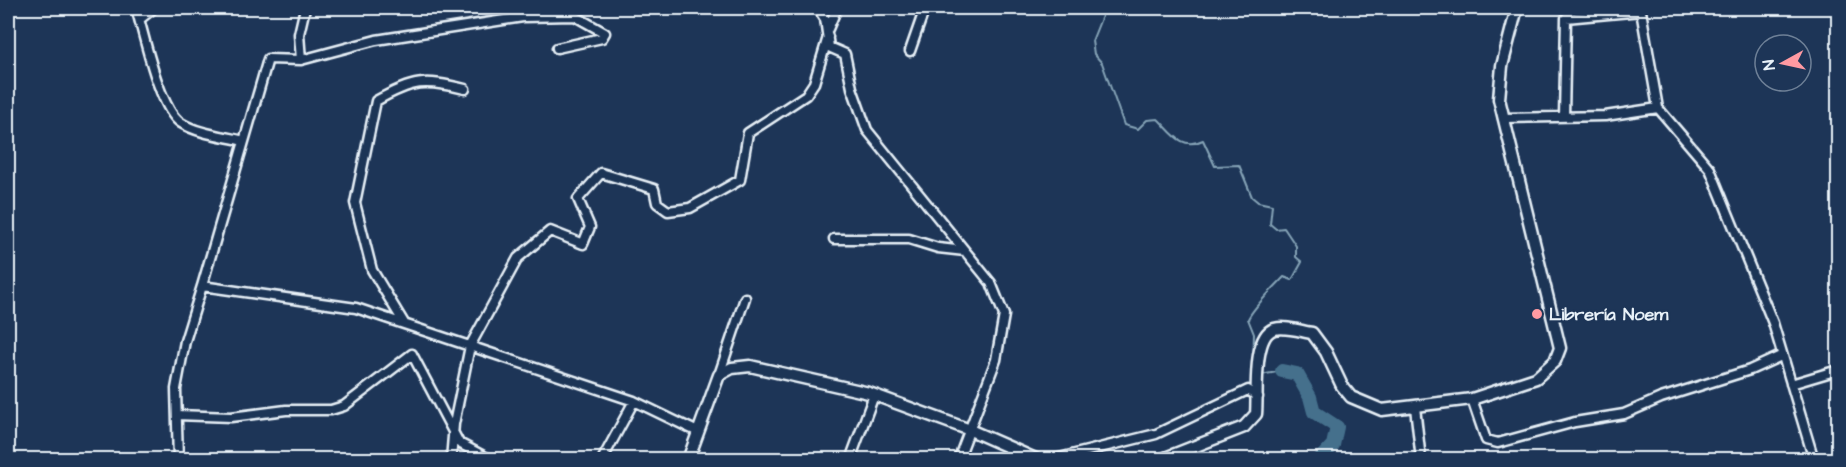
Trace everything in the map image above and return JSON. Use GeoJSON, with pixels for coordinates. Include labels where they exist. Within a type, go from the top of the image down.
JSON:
{"type":"FeatureCollection","features":[{"type":"Feature","properties":{"kind":"main road"},"geometry":{"type":"LineString","coordinates":[[1160,459],[1244,427],[1256,414],[1259,350],[1263,337],[1271,330],[1282,328],[1312,333],[1326,352],[1342,386],[1351,397],[1382,410],[1472,399],[1536,378],[1555,362],[1560,348],[1503,118],[1499,81],[1517,8]]}},
{"type":"Feature","properties":{"kind":"main road"},"geometry":{"type":"LineString","coordinates":[[688,459],[719,375],[732,368],[750,366],[874,395],[970,430],[1038,459]]}},
{"type":"Feature","properties":{"kind":"street"},"geometry":{"type":"LineString","coordinates":[[136,8],[162,97],[179,122],[195,129],[244,141]]}},
{"type":"Feature","properties":{"kind":"street"},"geometry":{"type":"LineString","coordinates":[[140,19],[154,8]]}},
{"type":"Feature","properties":{"kind":"street"},"geometry":{"type":"LineString","coordinates":[[301,60],[299,34],[305,8]]}},
{"type":"Feature","properties":{"kind":"street"},"geometry":{"type":"LineString","coordinates":[[818,8],[825,19],[829,47],[845,54],[852,87],[867,130],[991,283],[1004,315],[996,360],[958,459]]}},
{"type":"Feature","properties":{"kind":"street"},"geometry":{"type":"LineString","coordinates":[[452,459],[453,435],[470,346],[518,258],[550,231],[583,244],[590,226],[578,199],[601,173],[654,189],[657,203],[668,211],[690,208],[740,180],[748,133],[806,95],[814,83],[837,8]]}},
{"type":"Feature","properties":{"kind":"street"},"geometry":{"type":"LineString","coordinates":[[910,51],[926,8]]}},
{"type":"Feature","properties":{"kind":"street"},"geometry":{"type":"LineString","coordinates":[[1564,117],[1566,18],[1641,11],[1658,108],[1710,169],[1773,323],[1781,356],[1808,431],[1814,459]]}},
{"type":"Feature","properties":{"kind":"street"},"geometry":{"type":"LineString","coordinates":[[178,459],[176,389],[185,342],[268,59],[301,60],[376,40],[523,18],[575,16],[605,33],[602,38],[557,48]]}},
{"type":"Feature","properties":{"kind":"street"},"geometry":{"type":"LineString","coordinates":[[404,323],[372,270],[355,203],[376,100],[401,87],[430,80],[465,89]]}},
{"type":"Feature","properties":{"kind":"street"},"geometry":{"type":"LineString","coordinates":[[1503,118],[1605,116],[1658,108]]}},
{"type":"Feature","properties":{"kind":"street"},"geometry":{"type":"LineString","coordinates":[[834,239],[909,239],[938,248],[965,251]]}},
{"type":"Feature","properties":{"kind":"street"},"geometry":{"type":"LineString","coordinates":[[202,286],[356,308],[634,401],[698,432]]}},
{"type":"Feature","properties":{"kind":"street"},"geometry":{"type":"LineString","coordinates":[[719,375],[745,298]]}},
{"type":"Feature","properties":{"kind":"street"},"geometry":{"type":"LineString","coordinates":[[177,415],[231,417],[286,410],[332,410],[344,406],[412,354],[459,443],[491,459]]}},
{"type":"Feature","properties":{"kind":"street"},"geometry":{"type":"LineString","coordinates":[[1472,399],[1486,440],[1498,443],[1575,422],[1624,414],[1661,398],[1750,370],[1781,356]]}},
{"type":"Feature","properties":{"kind":"street"},"geometry":{"type":"LineString","coordinates":[[1791,384],[1839,370]]}},
{"type":"Feature","properties":{"kind":"street"},"geometry":{"type":"LineString","coordinates":[[1051,459],[1156,434],[1248,390],[1258,392]]}},
{"type":"Feature","properties":{"kind":"street"},"geometry":{"type":"LineString","coordinates":[[850,459],[874,395]]}},
{"type":"Feature","properties":{"kind":"street"},"geometry":{"type":"LineString","coordinates":[[602,459],[634,401]]}},
{"type":"Feature","properties":{"kind":"street"},"geometry":{"type":"LineString","coordinates":[[1415,407],[1421,459]]}},
{"type":"Feature","properties":{"kind":"waterway"},"geometry":{"type":"LineString","coordinates":[[1111,8],[1104,11],[1092,41],[1094,54],[1102,63],[1124,125],[1138,129],[1147,120],[1158,119],[1183,142],[1195,143],[1203,140],[1215,166],[1239,165],[1252,197],[1258,202],[1272,205],[1270,224],[1276,229],[1284,228],[1296,246],[1296,257],[1302,262],[1292,280],[1284,277],[1259,303],[1248,319],[1254,334],[1253,366]]}},
{"type":"Feature","properties":{"kind":"waterway"},"geometry":{"type":"LineString","coordinates":[[1261,375],[1282,371]]}},
{"type":"Feature","properties":{"kind":"waterway"},"geometry":{"type":"LineString","coordinates":[[1282,371],[1297,374],[1310,397],[1314,412],[1337,427],[1333,445],[1319,460]]}},
{"type":"Feature","properties":{"kind":"place","name":"Librería Noem"},"geometry":{"type":"Point","coordinates":[1537,314]}}]}
